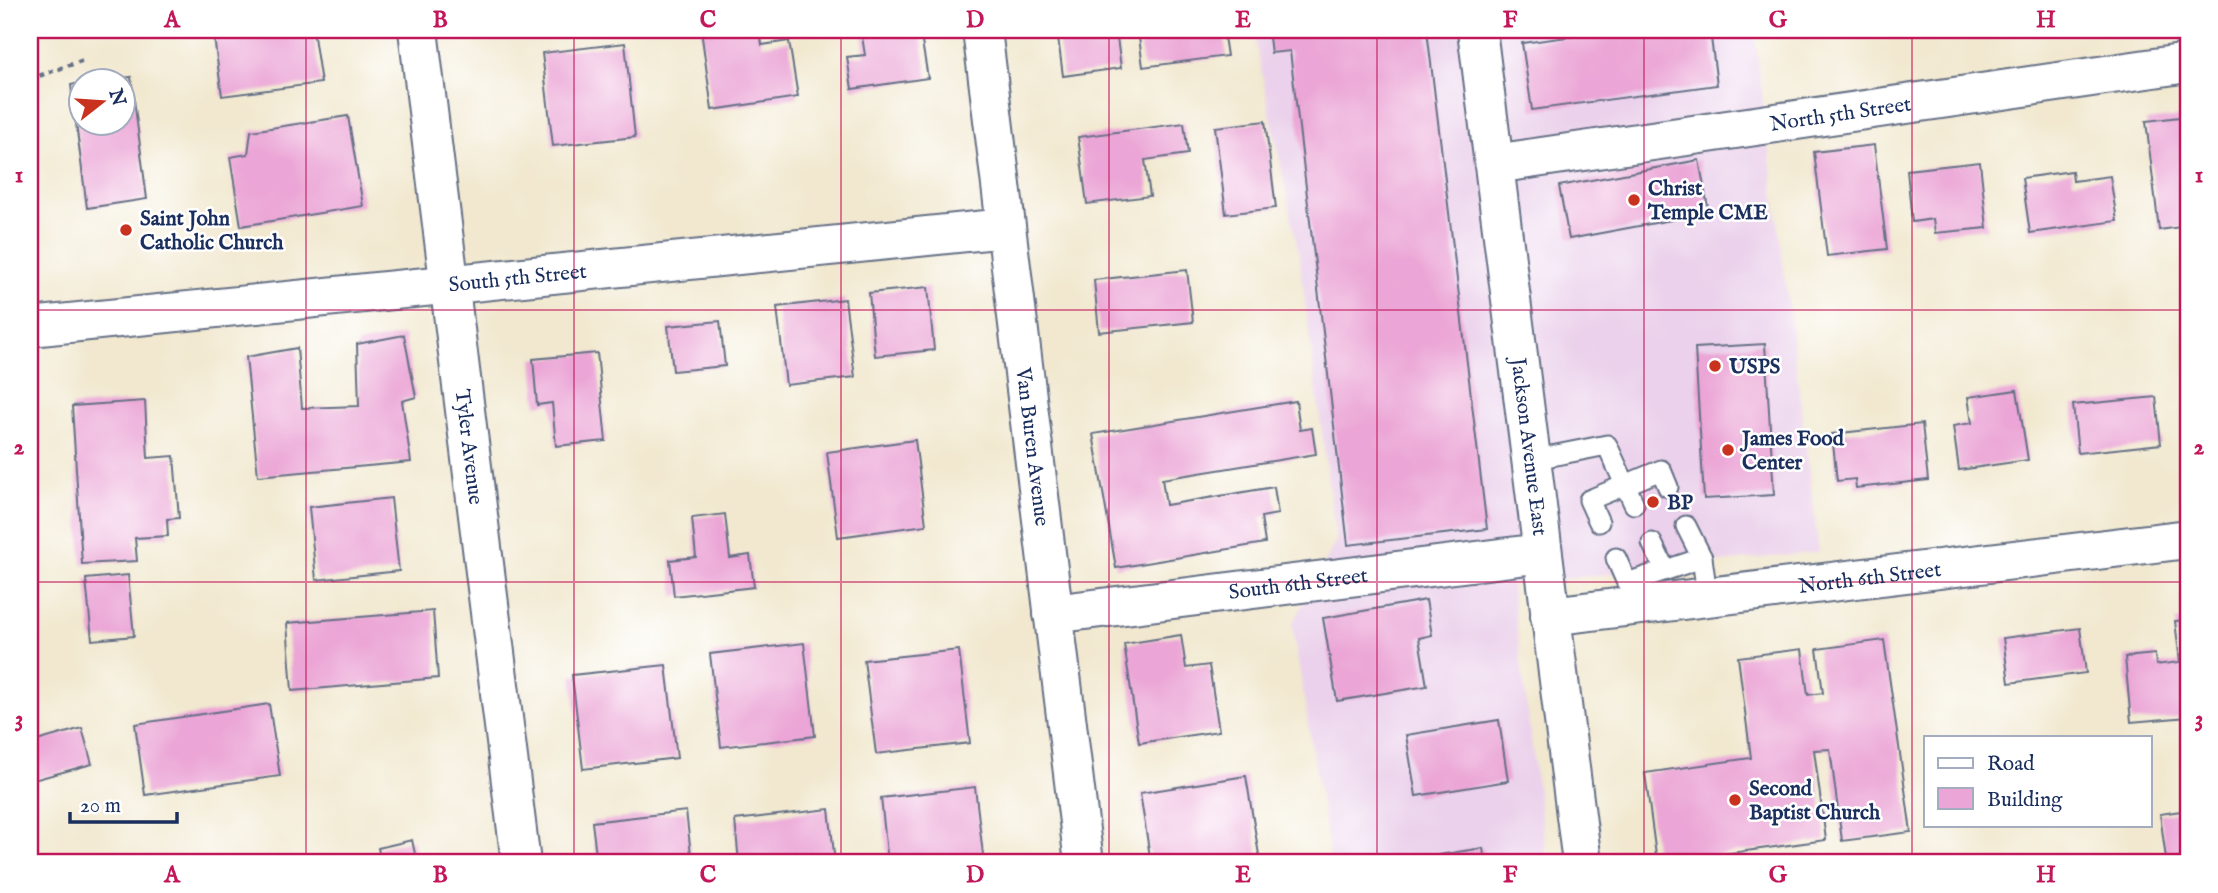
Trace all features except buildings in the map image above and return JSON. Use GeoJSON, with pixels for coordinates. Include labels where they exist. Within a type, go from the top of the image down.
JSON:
{"type":"FeatureCollection","features":[{"type":"Feature","properties":{"kind":"street","name":"Tyler Avenue"},"geometry":{"type":"LineString","coordinates":[[418,30],[522,863]]}},
{"type":"Feature","properties":{"kind":"street","name":"Van Buren Avenue"},"geometry":{"type":"LineString","coordinates":[[982,30],[1084,863]]}},
{"type":"Feature","properties":{"kind":"street","name":"Jackson Avenue East"},"geometry":{"type":"LineString","coordinates":[[1477,30],[1582,863]]}},
{"type":"Feature","properties":{"kind":"street","name":"North 5th Street"},"geometry":{"type":"LineString","coordinates":[[1494,164],[2188,63]]}},
{"type":"Feature","properties":{"kind":"street","name":"South 5th Street"},"geometry":{"type":"LineString","coordinates":[[30,327],[1006,228]]}},
{"type":"Feature","properties":{"kind":"street","name":"North 6th Street"},"geometry":{"type":"LineString","coordinates":[[1550,615],[1705,576],[2188,539]]}},
{"type":"Feature","properties":{"kind":"street","name":"South 6th Street"},"geometry":{"type":"LineString","coordinates":[[1053,614],[1542,552]]}},
{"type":"Feature","properties":{"kind":"lane"},"geometry":{"type":"LineString","coordinates":[[1531,460],[1607,445],[1634,504]]}},
{"type":"Feature","properties":{"kind":"lane"},"geometry":{"type":"LineString","coordinates":[[1599,522],[1589,500],[1661,470],[1668,487]]}},
{"type":"Feature","properties":{"kind":"lane"},"geometry":{"type":"LineString","coordinates":[[1616,558],[1627,583],[1665,570],[1705,576],[1686,526]]}},
{"type":"Feature","properties":{"kind":"lane"},"geometry":{"type":"LineString","coordinates":[[1652,543],[1665,570]]}},
{"type":"Feature","properties":{"kind":"path"},"geometry":{"type":"LineString","coordinates":[[30,79],[84,60]]}},
{"type":"Feature","properties":{"kind":"shaded area"},"geometry":{"type":"Polygon","coordinates":[[[1253,30],[1754,30],[1819,552],[1511,584],[1547,863],[1331,863],[1292,625],[1336,541],[1299,254],[1253,30]]]}},
{"type":"Feature","properties":{"kind":"place","name":"Christ Temple CME"},"geometry":{"type":"Point","coordinates":[1634,200]}},
{"type":"Feature","properties":{"kind":"place","name":"Saint John Catholic Church"},"geometry":{"type":"Point","coordinates":[126,230]}},
{"type":"Feature","properties":{"kind":"place","name":"USPS"},"geometry":{"type":"Point","coordinates":[1715,366]}},
{"type":"Feature","properties":{"kind":"place","name":"James Food Center"},"geometry":{"type":"Point","coordinates":[1728,450]}},
{"type":"Feature","properties":{"kind":"place","name":"BP"},"geometry":{"type":"Point","coordinates":[1653,502]}},
{"type":"Feature","properties":{"kind":"place","name":"Second Baptist Church"},"geometry":{"type":"Point","coordinates":[1735,800]}}]}
